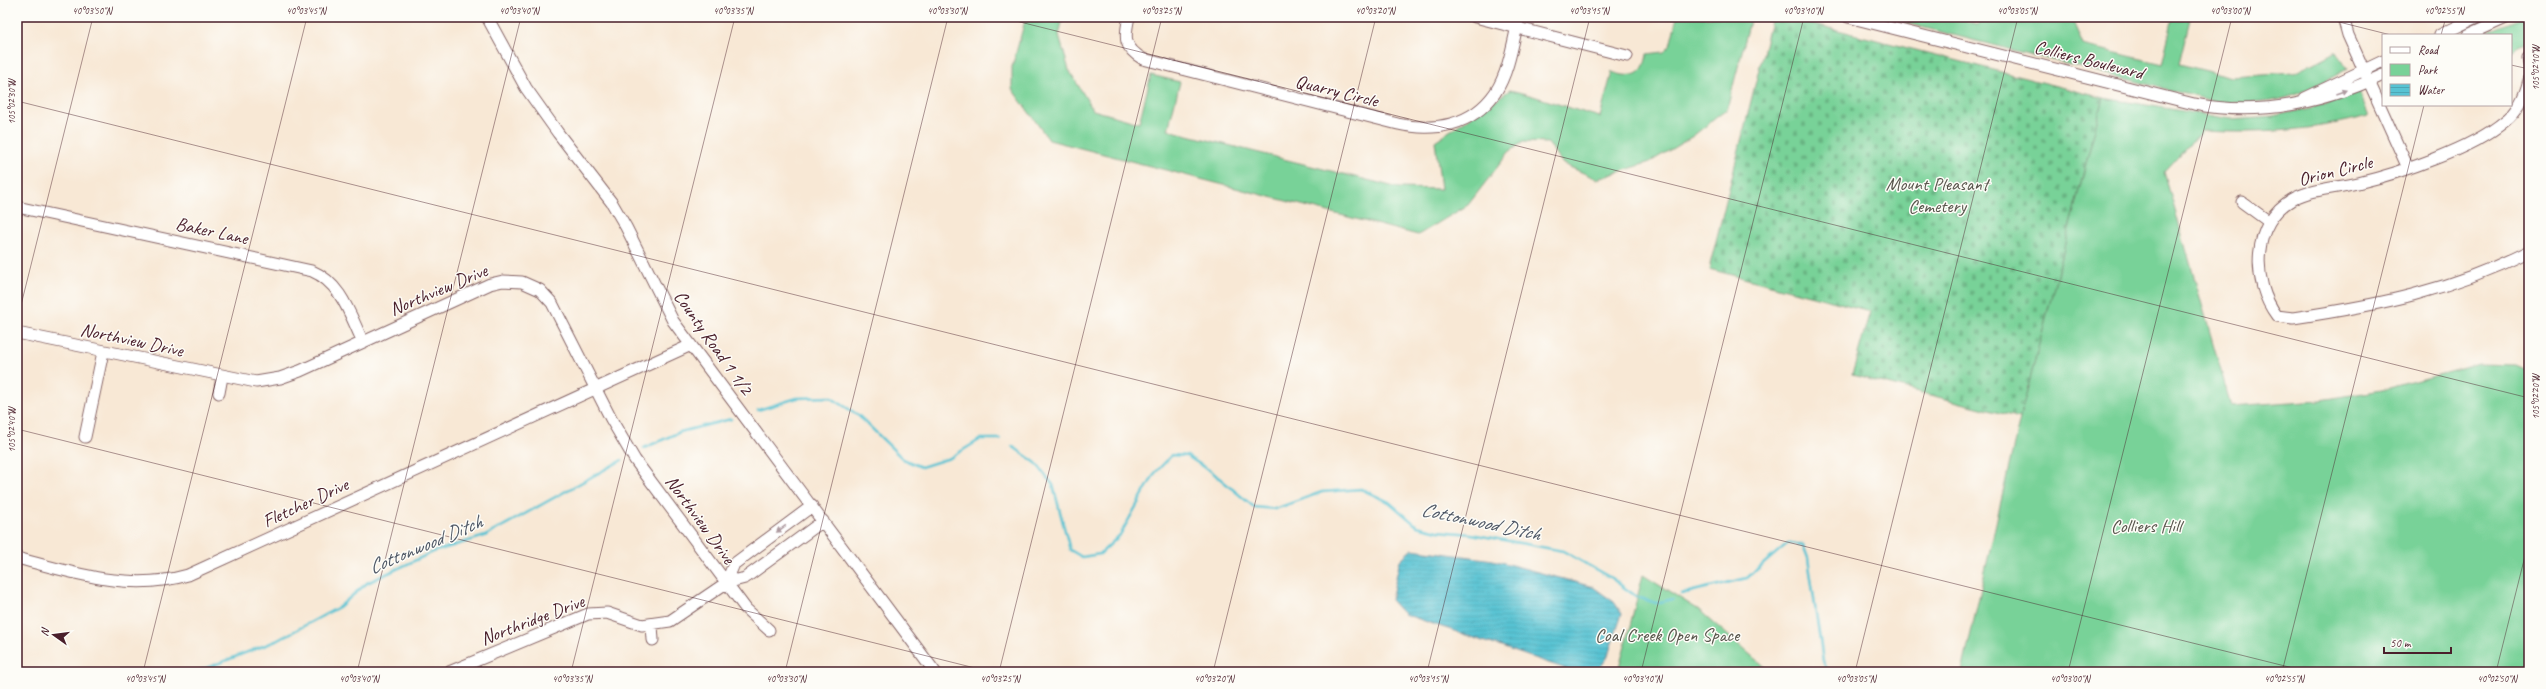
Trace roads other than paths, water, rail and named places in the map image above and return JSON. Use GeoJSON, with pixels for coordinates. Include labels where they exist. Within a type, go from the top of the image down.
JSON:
{"type":"FeatureCollection","features":[{"type":"Feature","properties":{"kind":"street","name":"County Road 1 1/2"},"geometry":{"type":"LineString","coordinates":[[487,17],[526,88],[559,136],[612,203],[626,226],[663,303],[691,345],[935,672]]}},
{"type":"Feature","properties":{"kind":"street","name":"Quarry Circle"},"geometry":{"type":"LineString","coordinates":[[1129,17],[1126,40],[1131,52],[1143,60],[1398,124],[1427,129],[1443,128],[1457,123],[1472,115],[1495,93],[1506,69],[1518,22]]}},
{"type":"Feature","properties":{"kind":"street"},"geometry":{"type":"LineString","coordinates":[[1475,17],[1518,22],[1627,56]]}},
{"type":"Feature","properties":{"kind":"street","name":"Colliers Boulevard"},"geometry":{"type":"LineString","coordinates":[[1848,17],[2194,104],[2230,110],[2276,108],[2313,101],[2382,75]]}},
{"type":"Feature","properties":{"kind":"street"},"geometry":{"type":"LineString","coordinates":[[2343,17],[2348,35],[2363,70],[2408,168]]}},
{"type":"Feature","properties":{"kind":"street"},"geometry":{"type":"LineString","coordinates":[[2442,34],[2477,17]]}},
{"type":"Feature","properties":{"kind":"street"},"geometry":{"type":"LineString","coordinates":[[2470,34],[2508,17]]}},
{"type":"Feature","properties":{"kind":"street","name":"Colliers Boulevard"},"geometry":{"type":"LineString","coordinates":[[2276,108],[2304,98],[2382,61]]}},
{"type":"Feature","properties":{"kind":"street","name":"Orion Circle"},"geometry":{"type":"LineString","coordinates":[[2268,221],[2292,200],[2303,195],[2373,179],[2408,168],[2484,135],[2506,121],[2524,98],[2529,80]]}},
{"type":"Feature","properties":{"kind":"street"},"geometry":{"type":"LineString","coordinates":[[2242,202],[2268,221],[2259,256],[2261,280],[2267,303],[2277,316],[2293,318],[2412,297],[2455,284],[2529,251]]}},
{"type":"Feature","properties":{"kind":"street","name":"Baker Lane"},"geometry":{"type":"LineString","coordinates":[[17,207],[312,271],[325,277],[339,292],[362,342]]}},
{"type":"Feature","properties":{"kind":"street","name":"Northview Drive"},"geometry":{"type":"LineString","coordinates":[[17,333],[222,377],[256,382],[280,378],[490,284],[503,281],[522,282],[540,290],[552,303],[596,390],[635,460],[746,610],[769,630]]}},
{"type":"Feature","properties":{"kind":"street","name":"Fletcher Drive"},"geometry":{"type":"LineString","coordinates":[[17,558],[110,580],[138,583],[173,579],[202,569],[596,390],[691,345]]}},
{"type":"Feature","properties":{"kind":"street"},"geometry":{"type":"LineString","coordinates":[[85,437],[104,352]]}},
{"type":"Feature","properties":{"kind":"street"},"geometry":{"type":"LineString","coordinates":[[219,393],[222,377]]}},
{"type":"Feature","properties":{"kind":"street"},"geometry":{"type":"LineString","coordinates":[[726,583],[734,564],[812,506]]}},
{"type":"Feature","properties":{"kind":"street","name":"Northridge Drive"},"geometry":{"type":"LineString","coordinates":[[449,672],[588,614],[607,613],[635,623],[652,625],[674,619],[726,583],[745,578],[822,521]]}},
{"type":"Feature","properties":{"kind":"street"},"geometry":{"type":"LineString","coordinates":[[652,625],[653,640]]}},
{"type":"Feature","properties":{"kind":"water"},"geometry":{"type":"Polygon","coordinates":[[[1412,549],[1493,560],[1593,587],[1614,602],[1622,614],[1607,658],[1599,669],[1575,672],[1404,614],[1391,600],[1400,560],[1412,549]]]}},
{"type":"Feature","properties":{"kind":"waterway","name":"Cottonwood Ditch"},"geometry":{"type":"LineString","coordinates":[[758,410],[797,398],[830,397],[858,415],[903,459],[921,467],[950,458],[981,439],[1000,439]]}},
{"type":"Feature","properties":{"kind":"waterway","name":"Cottonwood Ditch"},"geometry":{"type":"LineString","coordinates":[[644,448],[680,432],[731,419]]}},
{"type":"Feature","properties":{"kind":"waterway","name":"Cottonwood Ditch"},"geometry":{"type":"LineString","coordinates":[[1012,446],[1036,463],[1053,485],[1070,550],[1082,557],[1100,554],[1120,535],[1155,473],[1172,455],[1187,456],[1212,472],[1254,507],[1275,509],[1322,492],[1361,489],[1389,502],[1417,526],[1438,531],[1471,534],[1563,551],[1611,578],[1637,597],[1656,603],[1673,599]]}},
{"type":"Feature","properties":{"kind":"waterway","name":"Cottonwood Ditch"},"geometry":{"type":"LineString","coordinates":[[196,672],[276,641],[339,607],[367,583],[433,552],[485,536],[622,460]]}},
{"type":"Feature","properties":{"kind":"waterway","name":"Cottonwood Ditch"},"geometry":{"type":"LineString","coordinates":[[1681,594],[1747,578],[1788,543],[1803,545],[1808,558],[1823,661],[1828,672]]}},
{"type":"Feature","properties":{"kind":"park label","name":"Mount Pleasant Cemetery"},"geometry":{"type":"Point","coordinates":[1937,194]}},
{"type":"Feature","properties":{"kind":"park label","name":"Colliers Hill"},"geometry":{"type":"Point","coordinates":[2146,525]}},
{"type":"Feature","properties":{"kind":"park label","name":"Coal Creek Open Space"},"geometry":{"type":"Point","coordinates":[1667,634]}}]}
